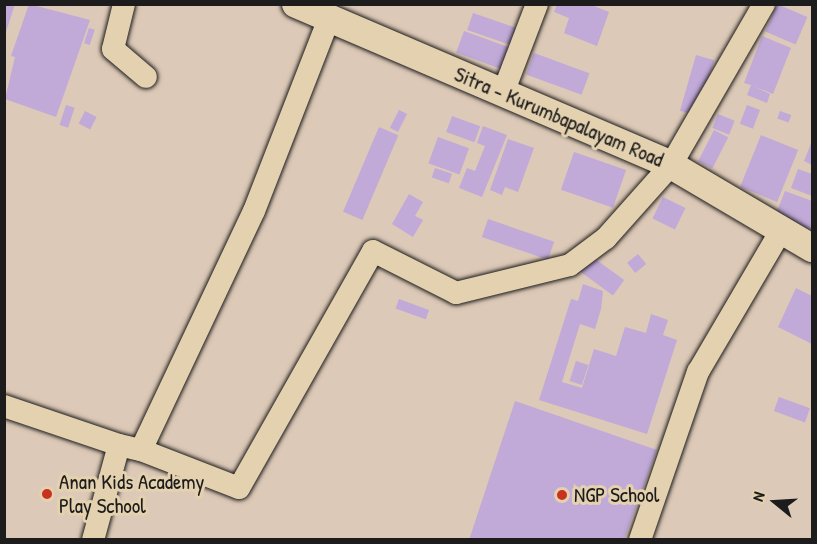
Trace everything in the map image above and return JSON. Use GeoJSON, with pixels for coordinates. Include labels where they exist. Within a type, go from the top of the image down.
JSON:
{"type":"FeatureCollection","features":[{"type":"Feature","properties":{"kind":"main road","name":"Sitra - Kurumbapalayam Road"},"geometry":{"type":"LineString","coordinates":[[296,4],[671,165],[782,229],[810,242]]}},
{"type":"Feature","properties":{"kind":"street"},"geometry":{"type":"LineString","coordinates":[[124,4],[113,49],[146,77]]}},
{"type":"Feature","properties":{"kind":"street"},"geometry":{"type":"LineString","coordinates":[[503,93],[537,4]]}},
{"type":"Feature","properties":{"kind":"street"},"geometry":{"type":"LineString","coordinates":[[4,406],[130,447],[239,488],[373,250],[456,293],[570,266],[606,238],[671,165],[764,4]]}},
{"type":"Feature","properties":{"kind":"street"},"geometry":{"type":"LineString","coordinates":[[93,540],[130,447],[254,211],[328,19]]}},
{"type":"Feature","properties":{"kind":"street"},"geometry":{"type":"LineString","coordinates":[[640,540],[706,355],[782,229]]}},
{"type":"Feature","properties":{"kind":"building"},"geometry":{"type":"Polygon","coordinates":[[[4,4],[15,4],[5,35],[4,35],[4,4]]]}},
{"type":"Feature","properties":{"kind":"building"},"geometry":{"type":"Polygon","coordinates":[[[29,4],[90,20],[56,117],[5,99],[15,57],[11,56],[29,4]]]}},
{"type":"Feature","properties":{"kind":"building"},"geometry":{"type":"Polygon","coordinates":[[[557,4],[589,4],[609,12],[597,46],[564,33],[569,18],[554,12],[557,4]]]}},
{"type":"Feature","properties":{"kind":"building"},"geometry":{"type":"Polygon","coordinates":[[[777,4],[807,17],[796,45],[765,32],[777,4]]]}},
{"type":"Feature","properties":{"kind":"building"},"geometry":{"type":"Polygon","coordinates":[[[473,13],[516,28],[511,45],[467,30],[473,13]]]}},
{"type":"Feature","properties":{"kind":"building"},"geometry":{"type":"Polygon","coordinates":[[[89,28],[95,30],[90,45],[84,43],[89,28]]]}},
{"type":"Feature","properties":{"kind":"building"},"geometry":{"type":"Polygon","coordinates":[[[464,31],[511,48],[503,70],[456,53],[464,31]]]}},
{"type":"Feature","properties":{"kind":"building"},"geometry":{"type":"Polygon","coordinates":[[[762,36],[791,48],[773,94],[753,86],[770,94],[767,103],[747,95],[751,85],[744,83],[762,36]]]}},
{"type":"Feature","properties":{"kind":"building"},"geometry":{"type":"Polygon","coordinates":[[[534,53],[589,73],[582,95],[526,75],[534,53]]]}},
{"type":"Feature","properties":{"kind":"building"},"geometry":{"type":"Polygon","coordinates":[[[696,55],[714,60],[698,116],[680,111],[696,55]]]}},
{"type":"Feature","properties":{"kind":"building"},"geometry":{"type":"Polygon","coordinates":[[[66,105],[75,108],[68,128],[60,125],[66,105]]]}},
{"type":"Feature","properties":{"kind":"building"},"geometry":{"type":"Polygon","coordinates":[[[747,105],[760,110],[753,129],[740,124],[747,105]]]}},
{"type":"Feature","properties":{"kind":"building"},"geometry":{"type":"Polygon","coordinates":[[[399,110],[407,114],[398,132],[390,128],[399,110]]]}},
{"type":"Feature","properties":{"kind":"building"},"geometry":{"type":"Polygon","coordinates":[[[85,111],[97,117],[90,129],[79,123],[85,111]]]}},
{"type":"Feature","properties":{"kind":"building"},"geometry":{"type":"Polygon","coordinates":[[[780,111],[791,115],[789,123],[777,119],[780,111]]]}},
{"type":"Feature","properties":{"kind":"building"},"geometry":{"type":"Polygon","coordinates":[[[718,114],[735,121],[729,135],[712,128],[718,114]]]}},
{"type":"Feature","properties":{"kind":"building"},"geometry":{"type":"Polygon","coordinates":[[[452,116],[480,126],[474,142],[446,132],[452,116]]]}},
{"type":"Feature","properties":{"kind":"building"},"geometry":{"type":"Polygon","coordinates":[[[483,126],[507,135],[482,197],[459,188],[467,168],[475,171],[485,146],[477,143],[483,126]]]}},
{"type":"Feature","properties":{"kind":"building"},"geometry":{"type":"Polygon","coordinates":[[[379,127],[398,135],[362,220],[343,212],[379,127]]]}},
{"type":"Feature","properties":{"kind":"building"},"geometry":{"type":"Polygon","coordinates":[[[714,130],[728,137],[712,168],[698,161],[714,130]]]}},
{"type":"Feature","properties":{"kind":"building"},"geometry":{"type":"Polygon","coordinates":[[[761,135],[798,150],[777,202],[740,187],[761,135]]]}},
{"type":"Feature","properties":{"kind":"building"},"geometry":{"type":"Polygon","coordinates":[[[438,137],[469,148],[459,175],[428,163],[438,137]]]}},
{"type":"Feature","properties":{"kind":"building"},"geometry":{"type":"Polygon","coordinates":[[[508,139],[534,148],[518,192],[505,187],[502,195],[490,190],[508,139]]]}},
{"type":"Feature","properties":{"kind":"building"},"geometry":{"type":"Polygon","coordinates":[[[812,141],[812,165],[804,161],[812,141]]]}},
{"type":"Feature","properties":{"kind":"building"},"geometry":{"type":"Polygon","coordinates":[[[574,152],[626,170],[613,208],[561,190],[574,152]]]}},
{"type":"Feature","properties":{"kind":"building"},"geometry":{"type":"Polygon","coordinates":[[[435,168],[452,174],[449,183],[432,177],[435,168]]]}},
{"type":"Feature","properties":{"kind":"building"},"geometry":{"type":"Polygon","coordinates":[[[798,169],[812,174],[812,196],[791,188],[798,169]]]}},
{"type":"Feature","properties":{"kind":"building"},"geometry":{"type":"Polygon","coordinates":[[[785,191],[812,201],[811,229],[775,216],[785,191]]]}},
{"type":"Feature","properties":{"kind":"building"},"geometry":{"type":"Polygon","coordinates":[[[409,194],[423,202],[415,216],[423,220],[413,237],[392,224],[409,194]]]}},
{"type":"Feature","properties":{"kind":"building"},"geometry":{"type":"Polygon","coordinates":[[[663,197],[685,208],[675,230],[652,219],[663,197]]]}},
{"type":"Feature","properties":{"kind":"building"},"geometry":{"type":"Polygon","coordinates":[[[488,219],[554,242],[548,260],[482,237],[488,219]]]}},
{"type":"Feature","properties":{"kind":"building"},"geometry":{"type":"Polygon","coordinates":[[[638,254],[646,264],[635,273],[627,263],[638,254]]]}},
{"type":"Feature","properties":{"kind":"building"},"geometry":{"type":"Polygon","coordinates":[[[591,256],[624,280],[613,295],[580,271],[591,256]]]}},
{"type":"Feature","properties":{"kind":"building"},"geometry":{"type":"Polygon","coordinates":[[[583,284],[603,291],[601,309],[595,329],[580,324],[562,382],[582,388],[594,349],[616,356],[625,327],[646,333],[651,314],[668,320],[663,335],[677,340],[647,434],[539,400],[571,299],[578,301],[583,284]]]}},
{"type":"Feature","properties":{"kind":"building"},"geometry":{"type":"Polygon","coordinates":[[[796,288],[812,296],[812,344],[778,327],[796,288]]]}},
{"type":"Feature","properties":{"kind":"building"},"geometry":{"type":"Polygon","coordinates":[[[399,299],[429,310],[426,319],[396,308],[399,299]]]}},
{"type":"Feature","properties":{"kind":"building"},"geometry":{"type":"Polygon","coordinates":[[[576,361],[588,365],[582,385],[570,381],[576,361]]]}},
{"type":"Feature","properties":{"kind":"building"},"geometry":{"type":"Polygon","coordinates":[[[779,397],[810,408],[805,422],[774,411],[779,397]]]}},
{"type":"Feature","properties":{"kind":"building","name":"NGP School"},"geometry":{"type":"Polygon","coordinates":[[[515,401],[657,450],[624,540],[469,540],[515,401]]]}},
{"type":"Feature","properties":{"kind":"place","name":"Anan Kids Academy Play School"},"geometry":{"type":"Point","coordinates":[47,494]}},
{"type":"Feature","properties":{"kind":"place","name":"NGP School"},"geometry":{"type":"Point","coordinates":[562,495]}}]}
